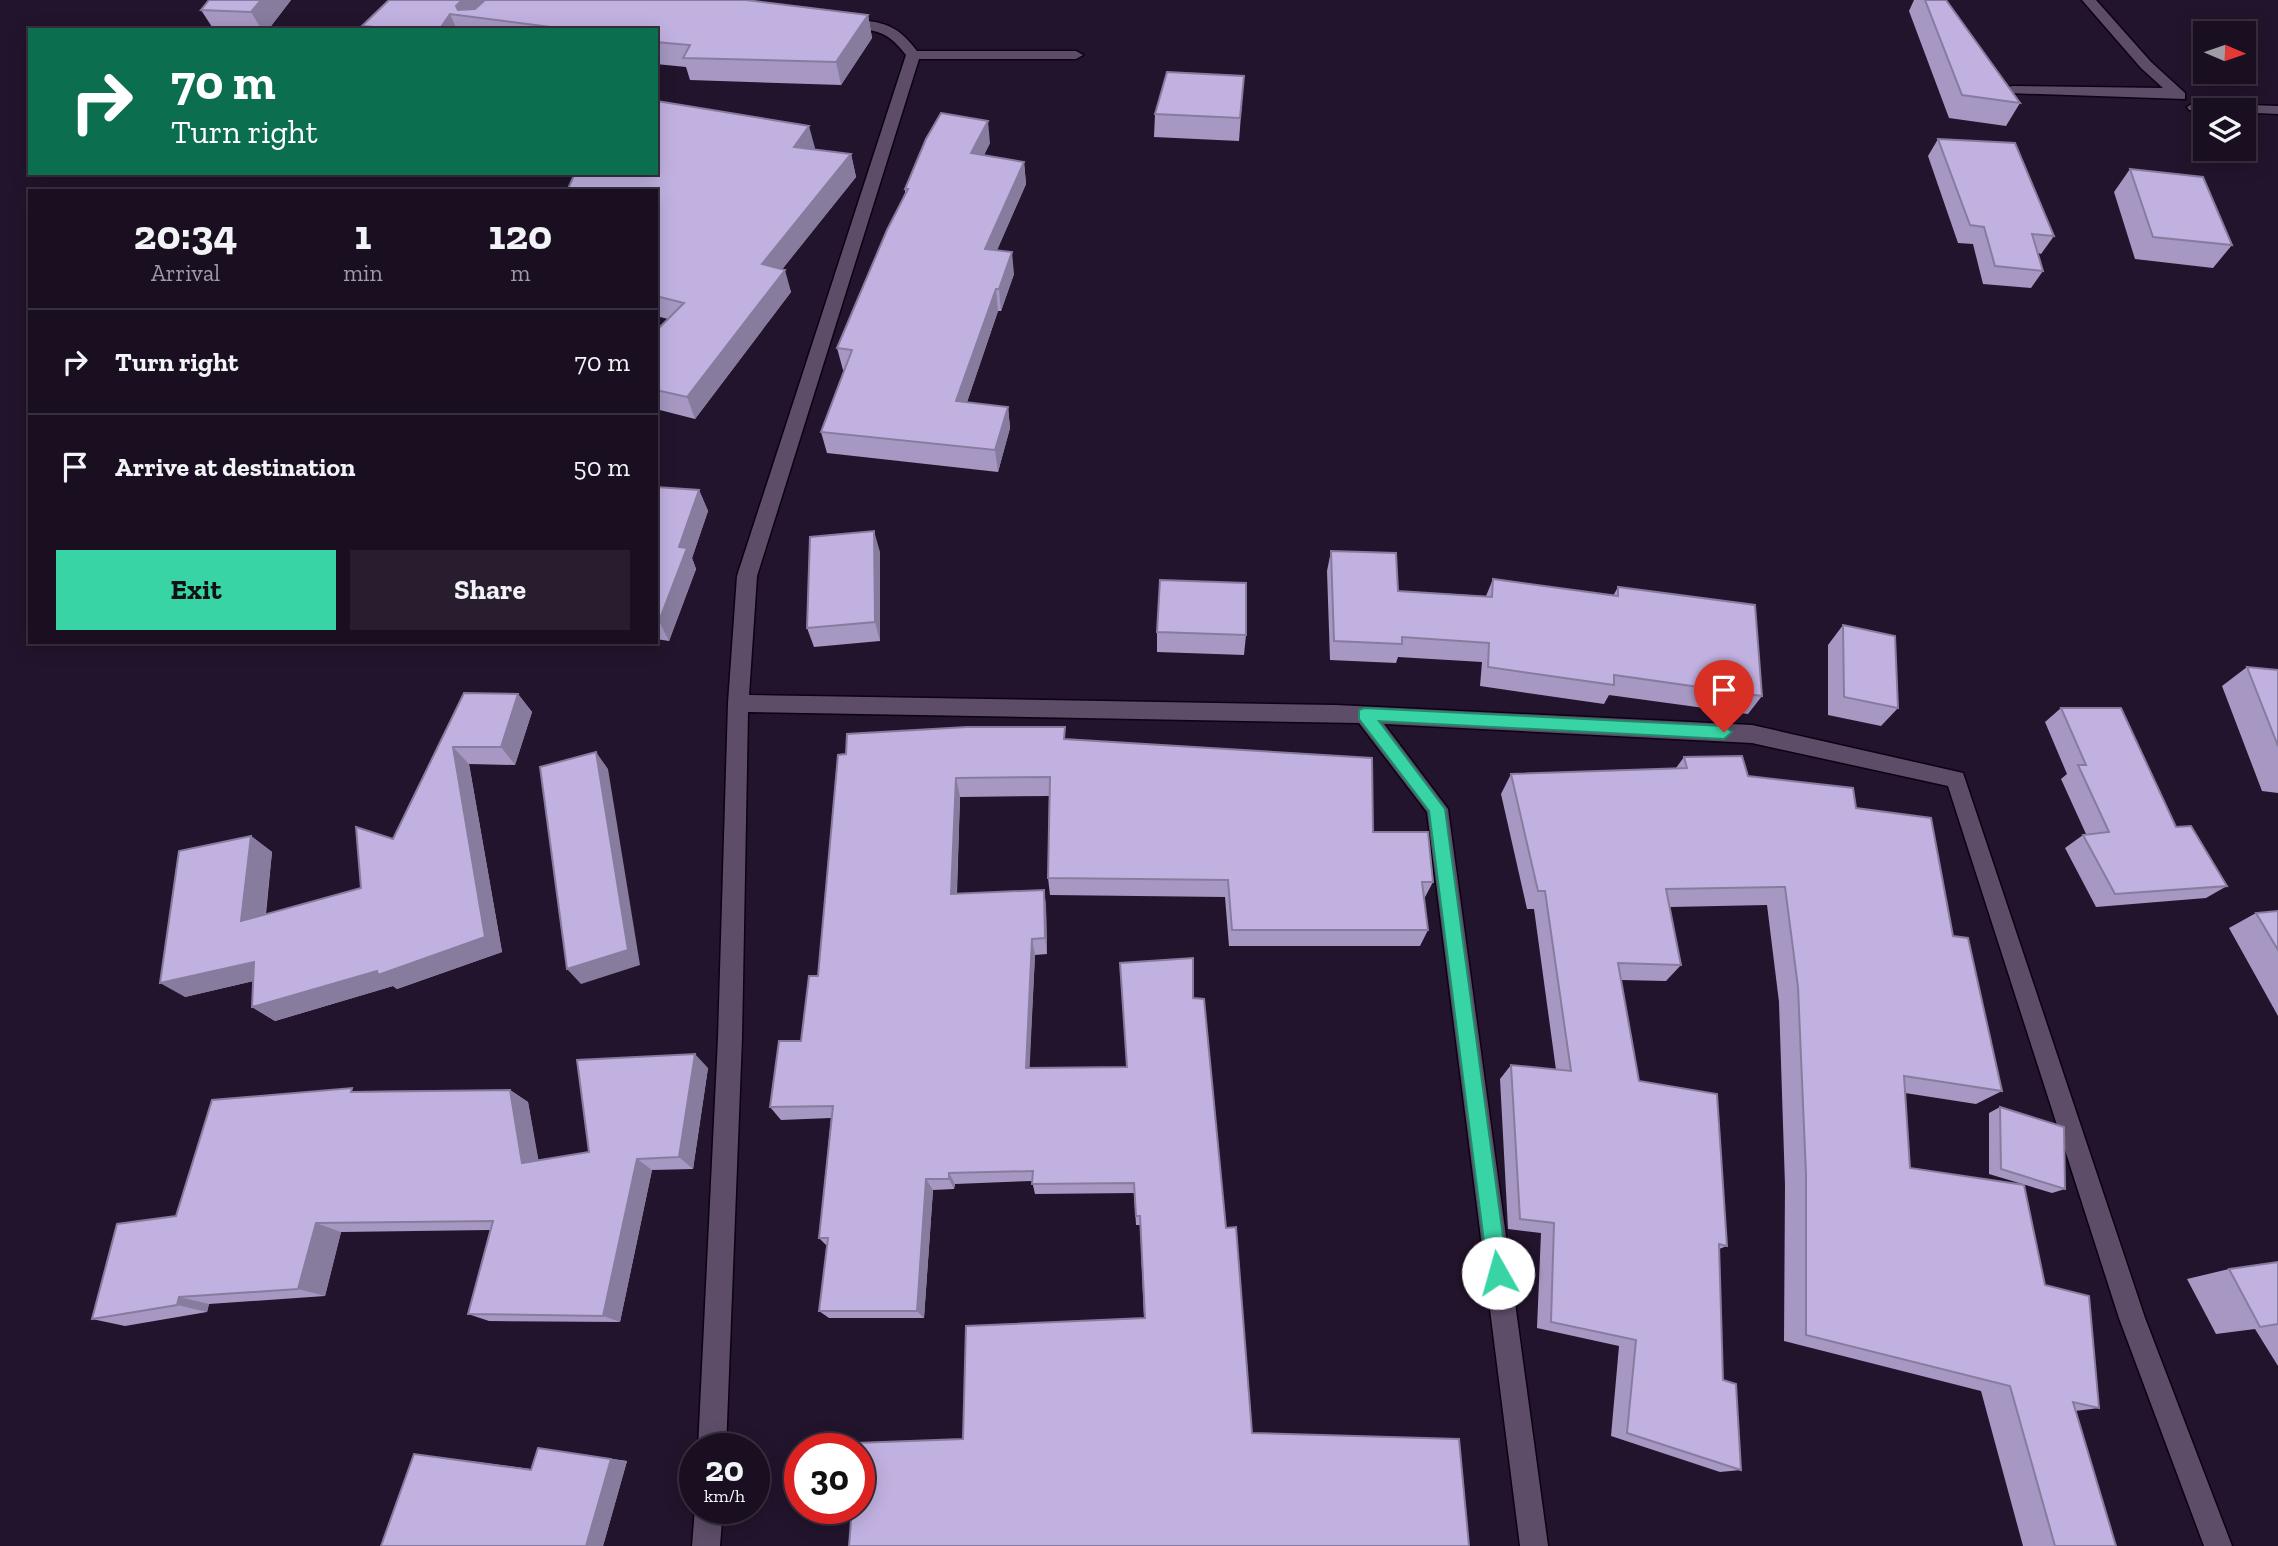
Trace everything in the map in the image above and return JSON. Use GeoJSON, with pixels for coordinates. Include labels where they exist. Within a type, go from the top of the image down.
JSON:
{"type":"FeatureCollection","features":[{"type":"Feature","properties":{"kind":"street"},"geometry":{"type":"LineString","coordinates":[[2089,0],[2146,65],[2194,107],[2278,110]]}},
{"type":"Feature","properties":{"kind":"street"},"geometry":{"type":"LineString","coordinates":[[826,20],[879,26],[898,35],[913,55]]}},
{"type":"Feature","properties":{"kind":"street"},"geometry":{"type":"LineString","coordinates":[[913,55],[1076,55]]}},
{"type":"Feature","properties":{"kind":"street"},"geometry":{"type":"LineString","coordinates":[[713,1433],[730,1038],[738,704],[747,576],[913,55]]}},
{"type":"Feature","properties":{"kind":"street"},"geometry":{"type":"LineString","coordinates":[[2013,90],[2072,93],[2162,92],[2180,96]]}},
{"type":"Feature","properties":{"kind":"street"},"geometry":{"type":"LineString","coordinates":[[738,704],[1364,714],[1752,734],[1956,779],[2132,1318],[2218,1546]]}},
{"type":"Feature","properties":{"kind":"street"},"geometry":{"type":"LineString","coordinates":[[1364,714],[1437,809],[1534,1546]]}},
{"type":"Feature","properties":{"kind":"street"},"geometry":{"type":"LineString","coordinates":[[706,1546],[708,1524]]}},
{"type":"Feature","properties":{"kind":"building"},"geometry":{"type":"Polygon","coordinates":[[[209,0],[261,0],[251,12],[201,10],[209,0]]]}},
{"type":"Feature","properties":{"kind":"building"},"geometry":{"type":"Polygon","coordinates":[[[389,0],[462,0],[456,6],[458,10],[475,9],[485,0],[746,0],[868,15],[836,62],[683,58],[690,45],[658,42],[658,28],[558,28],[450,14],[440,28],[362,26],[389,0]]]}},
{"type":"Feature","properties":{"kind":"building"},"geometry":{"type":"Polygon","coordinates":[[[1925,0],[1946,0],[2020,103],[1962,95],[1925,0]]]}},
{"type":"Feature","properties":{"kind":"building"},"geometry":{"type":"Polygon","coordinates":[[[1167,72],[1244,76],[1240,118],[1155,114],[1167,72]]]}},
{"type":"Feature","properties":{"kind":"building"},"geometry":{"type":"Polygon","coordinates":[[[658,101],[809,126],[794,147],[851,154],[762,264],[785,270],[687,397],[658,390],[658,329],[684,303],[658,296],[658,189],[568,189],[574,175],[658,175],[658,101]]]}},
{"type":"Feature","properties":{"kind":"building"},"geometry":{"type":"Polygon","coordinates":[[[941,113],[988,121],[971,153],[1024,162],[985,249],[1012,252],[956,401],[1008,407],[995,450],[821,432],[852,350],[837,348],[887,230],[908,189],[905,189],[926,139],[941,113]]]}},
{"type":"Feature","properties":{"kind":"building"},"geometry":{"type":"Polygon","coordinates":[[[1938,139],[2015,143],[2054,236],[2032,234],[2043,271],[1995,266],[1984,227],[1970,225],[1938,139]]]}},
{"type":"Feature","properties":{"kind":"building"},"geometry":{"type":"Polygon","coordinates":[[[2130,169],[2203,177],[2232,245],[2153,237],[2130,169]]]}},
{"type":"Feature","properties":{"kind":"building"},"geometry":{"type":"Polygon","coordinates":[[[658,487],[699,490],[679,547],[687,548],[659,621],[658,487]]]}},
{"type":"Feature","properties":{"kind":"building"},"geometry":{"type":"Polygon","coordinates":[[[874,531],[875,622],[807,628],[810,537],[874,531]]]}},
{"type":"Feature","properties":{"kind":"building"},"geometry":{"type":"Polygon","coordinates":[[[1331,551],[1396,553],[1398,591],[1492,597],[1493,579],[1618,596],[1618,587],[1755,605],[1762,696],[1614,675],[1614,685],[1488,667],[1489,643],[1402,637],[1402,644],[1334,641],[1331,551]]]}},
{"type":"Feature","properties":{"kind":"building"},"geometry":{"type":"Polygon","coordinates":[[[1160,580],[1246,583],[1246,635],[1157,632],[1160,580]]]}},
{"type":"Feature","properties":{"kind":"building"},"geometry":{"type":"Polygon","coordinates":[[[1843,625],[1895,636],[1898,708],[1844,697],[1843,625]]]}},
{"type":"Feature","properties":{"kind":"building"},"geometry":{"type":"Polygon","coordinates":[[[2247,667],[2278,670],[2278,746],[2247,667]]]}},
{"type":"Feature","properties":{"kind":"building"},"geometry":{"type":"Polygon","coordinates":[[[464,693],[518,694],[501,747],[453,747],[485,937],[378,975],[377,971],[252,1007],[254,962],[160,983],[179,851],[251,836],[241,921],[361,888],[356,827],[393,839],[464,693]]]}},
{"type":"Feature","properties":{"kind":"building"},"geometry":{"type":"Polygon","coordinates":[[[2061,708],[2121,708],[2176,827],[2191,826],[2227,886],[2115,894],[2083,835],[2109,832],[2078,765],[2086,765],[2061,708]]]}},
{"type":"Feature","properties":{"kind":"building"},"geometry":{"type":"Polygon","coordinates":[[[967,727],[1065,727],[1064,739],[1372,758],[1373,832],[1428,832],[1433,882],[1422,882],[1428,930],[1232,930],[1228,880],[1048,878],[1050,777],[956,778],[951,894],[1044,890],[1045,938],[1032,939],[1026,1068],[1127,1067],[1120,963],[1193,958],[1193,998],[1204,999],[1226,1228],[1236,1227],[1252,1433],[1459,1439],[1469,1546],[849,1546],[851,1524],[875,1524],[875,1442],[963,1439],[966,1326],[1145,1318],[1140,1216],[1136,1216],[1134,1183],[1032,1184],[1033,1171],[949,1173],[949,1179],[926,1179],[917,1311],[819,1311],[828,1238],[819,1238],[833,1106],[770,1107],[779,1041],[801,1041],[809,976],[818,976],[838,755],[846,754],[847,734],[967,727]]]}},
{"type":"Feature","properties":{"kind":"building"},"geometry":{"type":"Polygon","coordinates":[[[596,752],[628,950],[567,969],[540,767],[596,752]]]}},
{"type":"Feature","properties":{"kind":"building"},"geometry":{"type":"Polygon","coordinates":[[[1742,756],[1748,776],[1853,788],[1856,808],[1931,818],[1953,936],[1968,938],[2002,1091],[1904,1076],[1910,1168],[2024,1185],[2045,1285],[2089,1296],[2099,1408],[2073,1402],[2116,1546],[2055,1546],[2010,1386],[1806,1335],[1806,1174],[1798,987],[1785,887],[1666,889],[1681,965],[1618,963],[1639,1081],[1717,1094],[1727,1246],[1719,1244],[1723,1380],[1736,1384],[1741,1470],[1627,1433],[1636,1340],[1551,1322],[1554,1223],[1520,1219],[1511,1065],[1571,1071],[1545,891],[1538,891],[1511,774],[1687,768],[1684,757],[1742,756]]]}},
{"type":"Feature","properties":{"kind":"building"},"geometry":{"type":"Polygon","coordinates":[[[2278,911],[2278,950],[2256,913],[2278,911]]]}},
{"type":"Feature","properties":{"kind":"building"},"geometry":{"type":"Polygon","coordinates":[[[695,1054],[679,1157],[637,1159],[603,1316],[468,1314],[493,1221],[316,1223],[298,1289],[179,1297],[177,1305],[92,1319],[117,1224],[176,1216],[212,1100],[352,1088],[351,1092],[510,1090],[522,1163],[589,1152],[577,1060],[695,1054]]]}},
{"type":"Feature","properties":{"kind":"building"},"geometry":{"type":"Polygon","coordinates":[[[2000,1107],[2064,1127],[2065,1189],[2001,1169],[2000,1107]]]}},
{"type":"Feature","properties":{"kind":"building"},"geometry":{"type":"Polygon","coordinates":[[[2278,1262],[2278,1324],[2260,1327],[2229,1269],[2278,1262]]]}},
{"type":"Feature","properties":{"kind":"building"},"geometry":{"type":"Polygon","coordinates":[[[538,1448],[611,1459],[586,1546],[381,1546],[414,1454],[531,1470],[538,1448]]]}},
{"type":"Feature","properties":{"kind":"route"},"geometry":{"type":"LineString","coordinates":[[1498,1273],[1437,809],[1364,714],[1724,732]]}}]}
